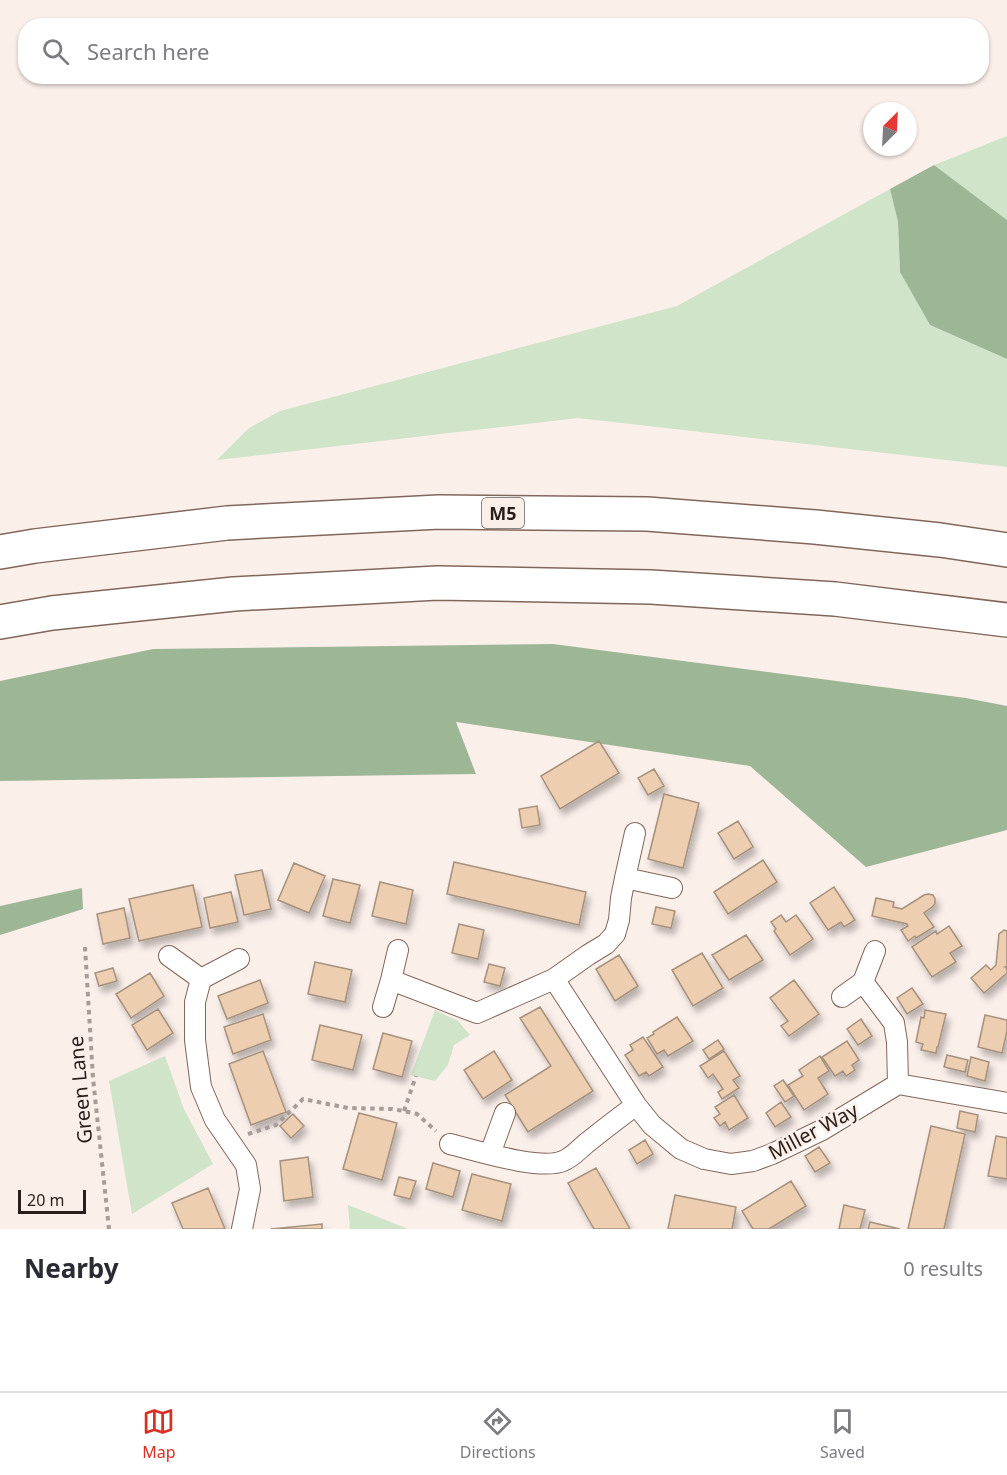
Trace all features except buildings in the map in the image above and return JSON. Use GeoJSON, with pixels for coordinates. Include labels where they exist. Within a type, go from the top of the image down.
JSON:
{"type":"FeatureCollection","features":[{"type":"Feature","properties":{"kind":"highway","name":"M5"},"geometry":{"type":"LineString","coordinates":[[0,552],[227,523],[440,512],[647,514],[815,526],[1007,550]]}},
{"type":"Feature","properties":{"kind":"highway"},"geometry":{"type":"LineString","coordinates":[[0,622],[52,613],[234,594],[438,583],[651,587],[835,599],[1007,620]]}},
{"type":"Feature","properties":{"kind":"street"},"geometry":{"type":"LineString","coordinates":[[391,980],[477,1014],[554,979],[606,944],[615,934],[620,920],[621,898],[635,833]]}},
{"type":"Feature","properties":{"kind":"street"},"geometry":{"type":"LineString","coordinates":[[626,878],[672,888]]}},
{"type":"Feature","properties":{"kind":"street"},"geometry":{"type":"LineString","coordinates":[[383,1007],[398,950]]}},
{"type":"Feature","properties":{"kind":"street"},"geometry":{"type":"LineString","coordinates":[[842,997],[863,982],[875,951]]}},
{"type":"Feature","properties":{"kind":"street"},"geometry":{"type":"LineString","coordinates":[[169,956],[201,979]]}},
{"type":"Feature","properties":{"kind":"street"},"geometry":{"type":"LineString","coordinates":[[239,959],[201,979],[195,1002],[195,1040],[201,1087],[215,1120],[246,1165],[250,1189],[242,1229]]}},
{"type":"Feature","properties":{"kind":"street","name":"Miller Way"},"geometry":{"type":"LineString","coordinates":[[554,979],[636,1105],[659,1132],[681,1149],[704,1159],[731,1164],[753,1161],[772,1154],[822,1130],[898,1084]]}},
{"type":"Feature","properties":{"kind":"street"},"geometry":{"type":"LineString","coordinates":[[863,982],[894,1023],[898,1084],[1007,1103]]}},
{"type":"Feature","properties":{"kind":"street"},"geometry":{"type":"LineString","coordinates":[[450,1144],[518,1161],[544,1164],[561,1162],[636,1105]]}},
{"type":"Feature","properties":{"kind":"street"},"geometry":{"type":"LineString","coordinates":[[490,1154],[505,1113]]}},
{"type":"Feature","properties":{"kind":"path","name":"Green Lane"},"geometry":{"type":"LineString","coordinates":[[86,947],[93,1078],[109,1229]]}},
{"type":"Feature","properties":{"kind":"path"},"geometry":{"type":"LineString","coordinates":[[404,1111],[416,1076]]}},
{"type":"Feature","properties":{"kind":"path"},"geometry":{"type":"LineString","coordinates":[[230,1140],[276,1125],[303,1099],[348,1108],[392,1109],[417,1114],[450,1144]]}},
{"type":"Feature","properties":{"kind":"green space"},"geometry":{"type":"Polygon","coordinates":[[[1007,136],[1007,220],[934,165],[1007,136]]]}},
{"type":"Feature","properties":{"kind":"green space"},"geometry":{"type":"Polygon","coordinates":[[[934,165],[1007,220],[1007,359],[930,325],[900,272],[898,222],[890,189],[934,165]]]}},
{"type":"Feature","properties":{"kind":"green space"},"geometry":{"type":"Polygon","coordinates":[[[890,189],[898,222],[900,272],[930,325],[1007,359],[1007,467],[578,418],[217,460],[249,428],[280,411],[677,306],[890,189]]]}},
{"type":"Feature","properties":{"kind":"green space"},"geometry":{"type":"Polygon","coordinates":[[[553,644],[966,698],[1007,706],[1007,830],[866,867],[750,766],[456,722],[476,774],[0,781],[0,681],[153,649],[553,644]]]}},
{"type":"Feature","properties":{"kind":"green space"},"geometry":{"type":"Polygon","coordinates":[[[82,888],[83,909],[0,935],[0,906],[82,888]]]}},
{"type":"Feature","properties":{"kind":"green space"},"geometry":{"type":"Polygon","coordinates":[[[435,1010],[458,1021],[470,1035],[454,1045],[448,1065],[435,1081],[411,1075],[435,1010]]]}},
{"type":"Feature","properties":{"kind":"green space"},"geometry":{"type":"Polygon","coordinates":[[[165,1056],[184,1109],[213,1164],[132,1214],[109,1081],[165,1056]]]}},
{"type":"Feature","properties":{"kind":"green space"},"geometry":{"type":"Polygon","coordinates":[[[348,1205],[408,1229],[350,1229],[348,1205]]]}}]}
